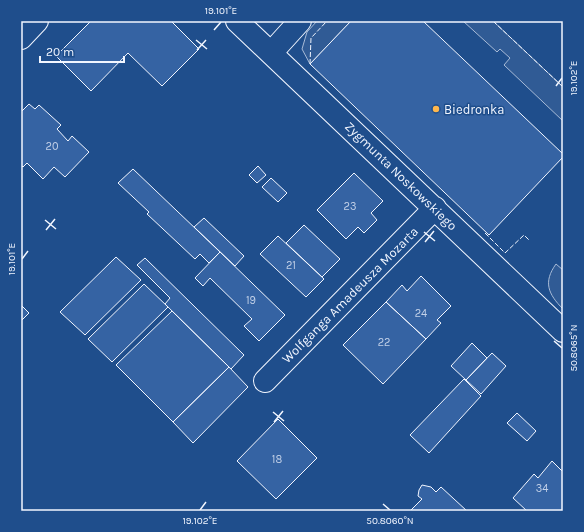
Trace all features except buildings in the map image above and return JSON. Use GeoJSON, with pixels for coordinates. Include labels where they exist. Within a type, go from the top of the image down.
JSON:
{"type":"FeatureCollection","features":[{"type":"Feature","properties":{"kind":"street"},"geometry":{"type":"LineString","coordinates":[[21,38],[37,21]]}},
{"type":"Feature","properties":{"kind":"street","name":"Zygmunta Noskowskiego"},"geometry":{"type":"LineString","coordinates":[[237,21],[435,208],[563,332]]}},
{"type":"Feature","properties":{"kind":"street"},"geometry":{"type":"LineString","coordinates":[[271,52],[300,21]]}},
{"type":"Feature","properties":{"kind":"street","name":"Wolfganga Amadeusza Mozarta"},"geometry":{"type":"LineString","coordinates":[[265,382],[435,208]]}},
{"type":"Feature","properties":{"kind":"shaded area"},"geometry":{"type":"Polygon","coordinates":[[[317,21],[351,21],[310,64],[302,49],[307,32],[317,21]]]}},
{"type":"Feature","properties":{"kind":"shaded area"},"geometry":{"type":"Polygon","coordinates":[[[463,21],[493,21],[563,87],[563,121],[504,65],[510,58],[500,49],[497,52],[463,21]]]}},
{"type":"Feature","properties":{"kind":"shaded area"},"geometry":{"type":"Polygon","coordinates":[[[556,264],[563,270],[563,309],[554,298],[549,288],[552,270],[556,264]]]}},
{"type":"Feature","properties":{"kind":"fence"},"geometry":{"type":"LineString","coordinates":[[310,64],[311,38],[327,21]]}},
{"type":"Feature","properties":{"kind":"fence"},"geometry":{"type":"LineString","coordinates":[[493,21],[563,87]]}},
{"type":"Feature","properties":{"kind":"fence"},"geometry":{"type":"LineString","coordinates":[[485,233],[505,253],[524,235],[530,241]]}},
{"type":"Feature","properties":{"kind":"place","name":"Biedronka"},"geometry":{"type":"Point","coordinates":[436,109]}}]}
